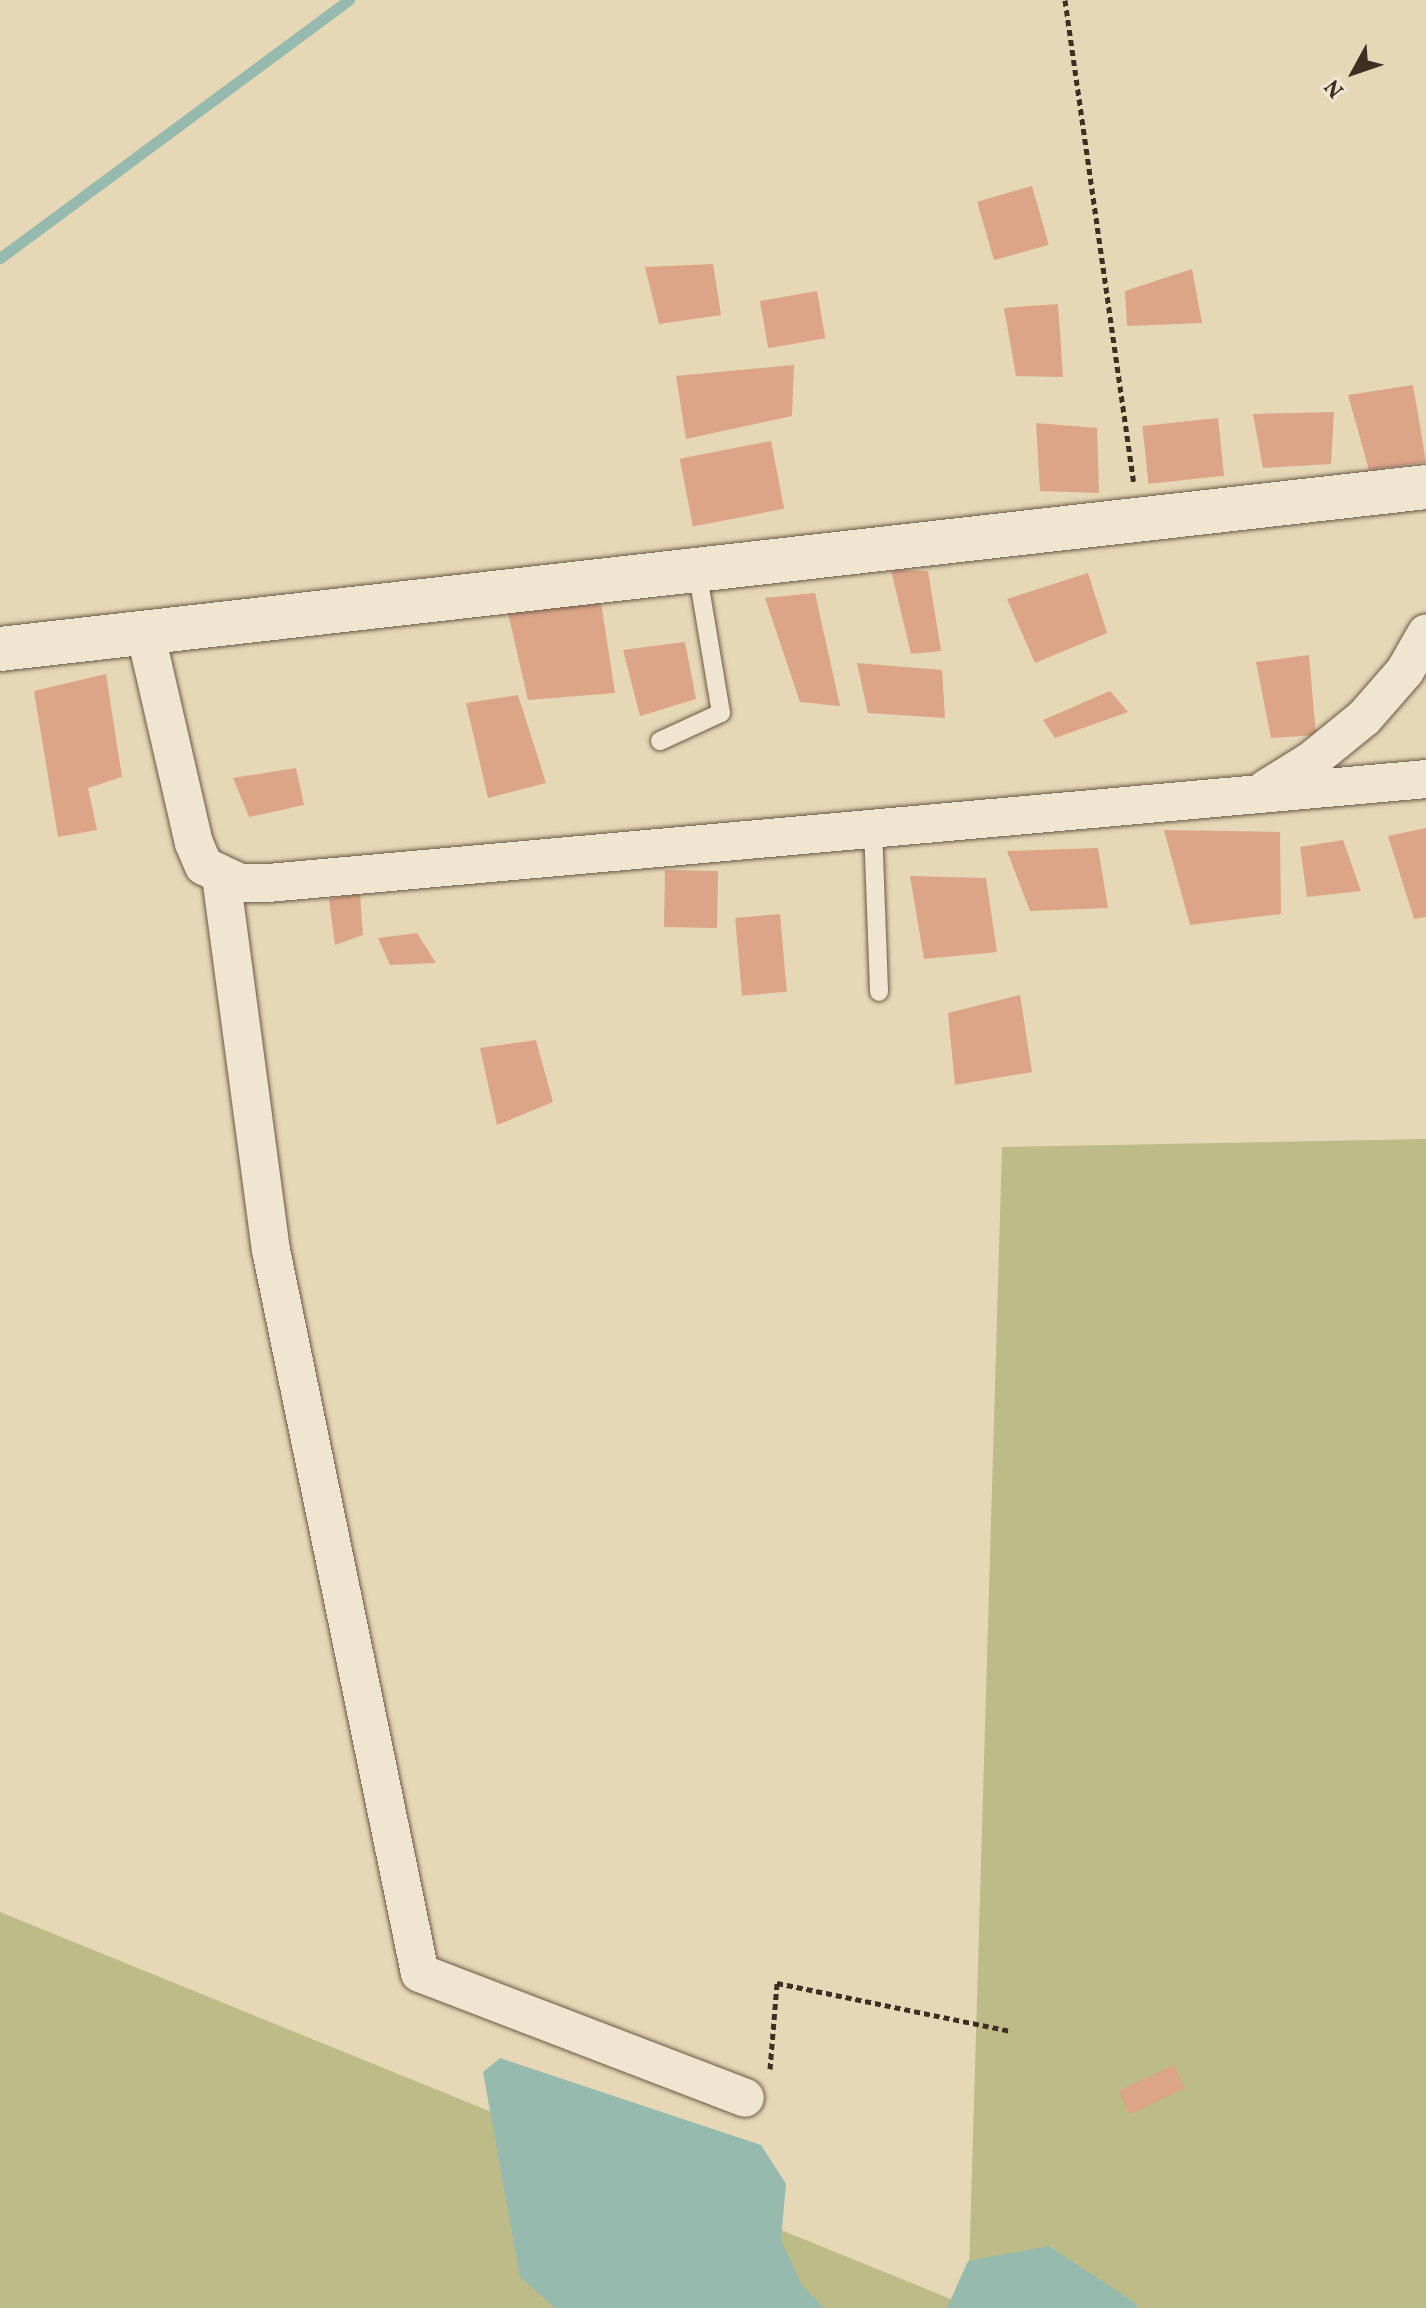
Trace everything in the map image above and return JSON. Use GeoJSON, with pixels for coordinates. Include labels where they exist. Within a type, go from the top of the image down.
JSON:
{"type":"FeatureCollection","features":[{"type":"Feature","properties":{"kind":"street"},"geometry":{"type":"LineString","coordinates":[[0,649],[1426,487]]}},
{"type":"Feature","properties":{"kind":"street"},"geometry":{"type":"LineString","coordinates":[[145,631],[194,843],[204,866],[240,883],[268,883],[1426,779]]}},
{"type":"Feature","properties":{"kind":"street"},"geometry":{"type":"LineString","coordinates":[[1257,794],[1311,761],[1364,718],[1405,671],[1426,634]]}},
{"type":"Feature","properties":{"kind":"street"},"geometry":{"type":"LineString","coordinates":[[221,876],[271,1250],[420,1973],[745,2098]]}},
{"type":"Feature","properties":{"kind":"lane"},"geometry":{"type":"LineString","coordinates":[[660,741],[721,713],[697,569]]}},
{"type":"Feature","properties":{"kind":"lane"},"geometry":{"type":"LineString","coordinates":[[873,827],[879,992]]}},
{"type":"Feature","properties":{"kind":"path"},"geometry":{"type":"LineString","coordinates":[[1065,0],[1139,519]]}},
{"type":"Feature","properties":{"kind":"path"},"geometry":{"type":"LineString","coordinates":[[745,2098],[769,2080],[777,1983],[1010,2031]]}},
{"type":"Feature","properties":{"kind":"shaded area"},"geometry":{"type":"Polygon","coordinates":[[[1426,1139],[1426,2308],[0,2308],[0,1912],[968,2306],[1002,1147],[1426,1139]]]}},
{"type":"Feature","properties":{"kind":"water"},"geometry":{"type":"Polygon","coordinates":[[[500,2058],[761,2145],[786,2184],[781,2240],[802,2285],[824,2308],[555,2308],[520,2277],[483,2072],[500,2058]]]}},
{"type":"Feature","properties":{"kind":"water"},"geometry":{"type":"Polygon","coordinates":[[[1049,2246],[1137,2304],[1136,2308],[947,2308],[968,2261],[1049,2246]]]}},
{"type":"Feature","properties":{"kind":"building"},"geometry":{"type":"Polygon","coordinates":[[[1032,186],[1049,245],[994,260],[977,202],[1032,186]]]}},
{"type":"Feature","properties":{"kind":"building"},"geometry":{"type":"Polygon","coordinates":[[[713,264],[721,315],[659,324],[645,267],[713,264]]]}},
{"type":"Feature","properties":{"kind":"building"},"geometry":{"type":"Polygon","coordinates":[[[1192,269],[1202,323],[1127,326],[1125,291],[1192,269]]]}},
{"type":"Feature","properties":{"kind":"building"},"geometry":{"type":"Polygon","coordinates":[[[817,291],[825,338],[768,348],[760,301],[817,291]]]}},
{"type":"Feature","properties":{"kind":"building"},"geometry":{"type":"Polygon","coordinates":[[[1058,304],[1063,377],[1016,376],[1004,308],[1058,304]]]}},
{"type":"Feature","properties":{"kind":"building"},"geometry":{"type":"Polygon","coordinates":[[[794,365],[792,416],[686,439],[676,376],[794,365]]]}},
{"type":"Feature","properties":{"kind":"building"},"geometry":{"type":"Polygon","coordinates":[[[1413,385],[1426,462],[1369,470],[1348,395],[1413,385]]]}},
{"type":"Feature","properties":{"kind":"building"},"geometry":{"type":"Polygon","coordinates":[[[1334,412],[1331,464],[1263,468],[1253,414],[1334,412]]]}},
{"type":"Feature","properties":{"kind":"building"},"geometry":{"type":"Polygon","coordinates":[[[1218,418],[1224,476],[1148,484],[1142,426],[1218,418]]]}},
{"type":"Feature","properties":{"kind":"building"},"geometry":{"type":"Polygon","coordinates":[[[1036,423],[1097,428],[1099,493],[1040,491],[1036,423]]]}},
{"type":"Feature","properties":{"kind":"building"},"geometry":{"type":"Polygon","coordinates":[[[771,441],[784,509],[693,526],[680,459],[771,441]]]}},
{"type":"Feature","properties":{"kind":"building"},"geometry":{"type":"Polygon","coordinates":[[[891,570],[928,571],[941,651],[911,654],[891,570]]]}},
{"type":"Feature","properties":{"kind":"building"},"geometry":{"type":"Polygon","coordinates":[[[1088,573],[1107,633],[1035,663],[1007,599],[1088,573]]]}},
{"type":"Feature","properties":{"kind":"building"},"geometry":{"type":"Polygon","coordinates":[[[815,593],[840,706],[800,702],[765,598],[815,593]]]}},
{"type":"Feature","properties":{"kind":"building"},"geometry":{"type":"Polygon","coordinates":[[[600,596],[615,693],[528,700],[508,613],[600,596]]]}},
{"type":"Feature","properties":{"kind":"building"},"geometry":{"type":"Polygon","coordinates":[[[685,642],[696,699],[640,716],[623,650],[685,642]]]}},
{"type":"Feature","properties":{"kind":"building"},"geometry":{"type":"Polygon","coordinates":[[[1309,655],[1316,735],[1271,738],[1256,662],[1309,655]]]}},
{"type":"Feature","properties":{"kind":"building"},"geometry":{"type":"Polygon","coordinates":[[[857,663],[942,670],[945,718],[868,713],[857,663]]]}},
{"type":"Feature","properties":{"kind":"building"},"geometry":{"type":"Polygon","coordinates":[[[106,674],[122,777],[88,788],[97,830],[58,837],[34,691],[106,674]]]}},
{"type":"Feature","properties":{"kind":"building"},"geometry":{"type":"Polygon","coordinates":[[[1110,691],[1128,712],[1055,738],[1043,720],[1110,691]]]}},
{"type":"Feature","properties":{"kind":"building"},"geometry":{"type":"Polygon","coordinates":[[[518,695],[546,783],[488,798],[466,703],[518,695]]]}},
{"type":"Feature","properties":{"kind":"building"},"geometry":{"type":"Polygon","coordinates":[[[296,768],[304,805],[249,817],[233,778],[296,768]]]}},
{"type":"Feature","properties":{"kind":"building"},"geometry":{"type":"Polygon","coordinates":[[[1426,828],[1426,917],[1414,919],[1388,836],[1426,828]]]}},
{"type":"Feature","properties":{"kind":"building"},"geometry":{"type":"Polygon","coordinates":[[[1164,830],[1280,832],[1281,914],[1190,925],[1164,830]]]}},
{"type":"Feature","properties":{"kind":"building"},"geometry":{"type":"Polygon","coordinates":[[[1343,840],[1361,891],[1307,897],[1300,847],[1343,840]]]}},
{"type":"Feature","properties":{"kind":"building"},"geometry":{"type":"Polygon","coordinates":[[[1098,848],[1108,908],[1030,911],[1007,851],[1098,848]]]}},
{"type":"Feature","properties":{"kind":"building"},"geometry":{"type":"Polygon","coordinates":[[[665,870],[718,871],[717,928],[664,927],[665,870]]]}},
{"type":"Feature","properties":{"kind":"building"},"geometry":{"type":"Polygon","coordinates":[[[910,876],[986,878],[997,952],[924,959],[910,876]]]}},
{"type":"Feature","properties":{"kind":"building"},"geometry":{"type":"Polygon","coordinates":[[[360,894],[363,935],[335,945],[329,899],[360,894]]]}},
{"type":"Feature","properties":{"kind":"building"},"geometry":{"type":"Polygon","coordinates":[[[780,914],[787,992],[742,996],[735,918],[780,914]]]}},
{"type":"Feature","properties":{"kind":"building"},"geometry":{"type":"Polygon","coordinates":[[[417,933],[436,963],[390,965],[378,938],[417,933]]]}},
{"type":"Feature","properties":{"kind":"building"},"geometry":{"type":"Polygon","coordinates":[[[1020,995],[1032,1072],[955,1085],[948,1013],[1020,995]]]}},
{"type":"Feature","properties":{"kind":"building"},"geometry":{"type":"Polygon","coordinates":[[[536,1040],[553,1102],[497,1125],[480,1048],[536,1040]]]}},
{"type":"Feature","properties":{"kind":"building"},"geometry":{"type":"Polygon","coordinates":[[[1174,2065],[1185,2089],[1130,2114],[1119,2091],[1174,2065]]]}},
{"type":"Feature","properties":{"kind":"waterway"},"geometry":{"type":"LineString","coordinates":[[0,258],[349,0]]}}]}
